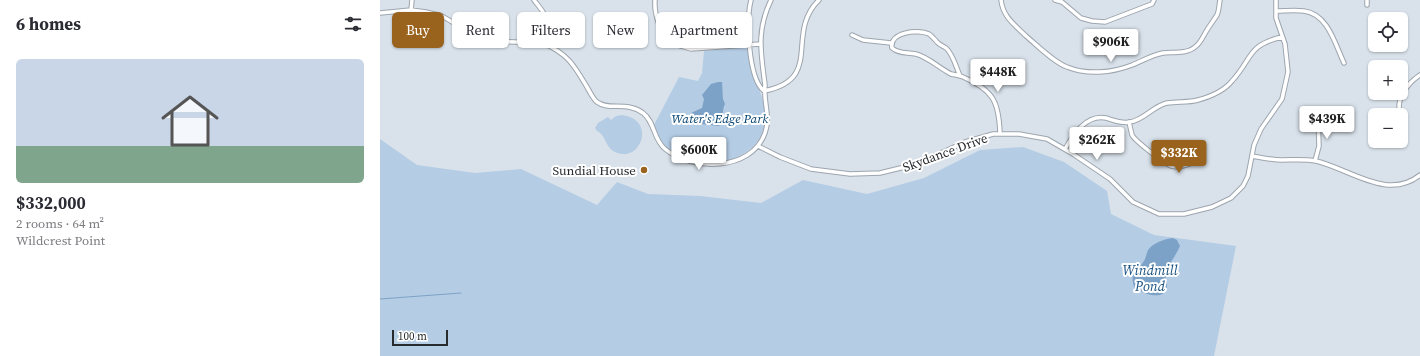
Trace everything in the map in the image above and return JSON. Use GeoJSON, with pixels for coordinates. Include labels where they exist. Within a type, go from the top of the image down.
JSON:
{"type":"FeatureCollection","features":[{"type":"Feature","properties":{"kind":"street"},"geometry":{"type":"LineString","coordinates":[[411,10],[412,0]]}},
{"type":"Feature","properties":{"kind":"street"},"geometry":{"type":"LineString","coordinates":[[534,0],[543,12]]}},
{"type":"Feature","properties":{"kind":"street"},"geometry":{"type":"LineString","coordinates":[[655,0],[654,6],[656,13]]}},
{"type":"Feature","properties":{"kind":"street"},"geometry":{"type":"LineString","coordinates":[[749,12],[750,0]]}},
{"type":"Feature","properties":{"kind":"street"},"geometry":{"type":"LineString","coordinates":[[553,48],[561,52],[573,64],[596,101],[604,106],[635,108],[645,114],[651,122],[656,139],[663,148],[672,154],[687,161],[702,164],[734,161],[747,155],[758,146],[768,121],[760,44],[764,19],[771,0]]}},
{"type":"Feature","properties":{"kind":"street"},"geometry":{"type":"LineString","coordinates":[[764,91],[785,85],[797,72],[801,64],[802,34],[805,22],[819,0]]}},
{"type":"Feature","properties":{"kind":"street"},"geometry":{"type":"LineString","coordinates":[[1001,0],[1002,10],[1006,16],[1015,26],[1051,57],[1065,67],[1082,71],[1101,72],[1120,69],[1162,53],[1191,50],[1196,47],[1218,14],[1220,0]]}},
{"type":"Feature","properties":{"kind":"street"},"geometry":{"type":"LineString","coordinates":[[1055,0],[1062,2],[1081,18],[1105,22],[1152,4],[1154,0]]}},
{"type":"Feature","properties":{"kind":"street","name":"Skydance Drive"},"geometry":{"type":"LineString","coordinates":[[758,146],[780,158],[811,169],[850,174],[880,173],[917,164],[965,142],[993,134],[1019,134],[1047,139],[1065,149],[1110,179],[1133,202],[1158,214],[1184,214],[1212,207],[1231,198],[1243,186],[1248,176],[1254,145],[1261,129],[1282,99],[1288,72],[1285,44],[1276,18],[1276,0]]}},
{"type":"Feature","properties":{"kind":"street"},"geometry":{"type":"LineString","coordinates":[[1367,0],[1367,6]]}},
{"type":"Feature","properties":{"kind":"street"},"geometry":{"type":"LineString","coordinates":[[380,13],[411,10],[426,12],[442,16],[481,39],[517,42]]}},
{"type":"Feature","properties":{"kind":"street"},"geometry":{"type":"LineString","coordinates":[[1276,11],[1304,11],[1312,13],[1320,19],[1326,25],[1344,63]]}},
{"type":"Feature","properties":{"kind":"street"},"geometry":{"type":"LineString","coordinates":[[891,43],[901,34],[910,32],[929,34],[951,54],[960,76]]}},
{"type":"Feature","properties":{"kind":"street"},"geometry":{"type":"LineString","coordinates":[[852,35],[862,40],[891,43]]}},
{"type":"Feature","properties":{"kind":"street"},"geometry":{"type":"LineString","coordinates":[[1065,149],[1073,135],[1084,123],[1093,119],[1102,118],[1129,122],[1143,117],[1155,108],[1168,103],[1184,103],[1218,92],[1231,83],[1253,50],[1264,42],[1282,36]]}},
{"type":"Feature","properties":{"kind":"street"},"geometry":{"type":"LineString","coordinates":[[891,43],[892,48],[897,52],[916,54],[952,74],[974,82],[988,91],[995,102],[999,116],[1000,134]]}},
{"type":"Feature","properties":{"kind":"street"},"geometry":{"type":"LineString","coordinates":[[752,44],[760,44]]}},
{"type":"Feature","properties":{"kind":"street"},"geometry":{"type":"LineString","coordinates":[[688,48],[702,48]]}},
{"type":"Feature","properties":{"kind":"street"},"geometry":{"type":"LineString","coordinates":[[749,48],[754,70],[760,87],[764,91]]}},
{"type":"Feature","properties":{"kind":"street"},"geometry":{"type":"LineString","coordinates":[[1399,108],[1407,85],[1420,75]]}},
{"type":"Feature","properties":{"kind":"street"},"geometry":{"type":"LineString","coordinates":[[1315,161],[1319,146],[1318,118]]}},
{"type":"Feature","properties":{"kind":"street"},"geometry":{"type":"LineString","coordinates":[[1129,122],[1132,135],[1139,142],[1160,158],[1171,166],[1183,167],[1192,162],[1194,156],[1192,153],[1183,150],[1174,157],[1167,159],[1160,158]]}},
{"type":"Feature","properties":{"kind":"street"},"geometry":{"type":"LineString","coordinates":[[1252,156],[1267,159],[1297,159],[1315,161],[1337,167],[1380,185],[1394,186],[1404,184],[1414,180],[1420,175]]}},
{"type":"Feature","properties":{"kind":"green space","name":"Water's Edge Park"},"geometry":{"type":"Polygon","coordinates":[[[734,48],[745,48],[748,50],[754,75],[764,103],[766,117],[760,138],[750,149],[737,157],[707,163],[691,161],[677,155],[665,147],[658,137],[654,125],[679,77],[698,81],[702,73],[704,51],[734,48]]]}},
{"type":"Feature","properties":{"kind":"green space"},"geometry":{"type":"Polygon","coordinates":[[[622,115],[633,118],[639,124],[642,132],[638,147],[632,152],[624,154],[612,150],[602,135],[595,128],[598,123],[608,117],[611,120],[616,116],[622,115]]]}},
{"type":"Feature","properties":{"kind":"green space"},"geometry":{"type":"Polygon","coordinates":[[[380,139],[417,165],[475,173],[521,169],[597,205],[617,182],[648,194],[700,196],[761,203],[803,180],[867,194],[924,178],[980,150],[1023,147],[1064,162],[1107,191],[1111,214],[1154,235],[1236,246],[1214,356],[380,356],[380,139]]]}},
{"type":"Feature","properties":{"kind":"water"},"geometry":{"type":"Polygon","coordinates":[[[722,82],[723,99],[725,104],[721,123],[719,126],[693,123],[689,120],[691,113],[702,108],[704,99],[702,95],[711,84],[722,82]]]}},
{"type":"Feature","properties":{"kind":"water","name":"Windmill Pond"},"geometry":{"type":"Polygon","coordinates":[[[1173,238],[1177,240],[1180,246],[1167,270],[1167,287],[1165,292],[1158,295],[1153,295],[1135,289],[1132,277],[1133,273],[1143,263],[1148,250],[1159,242],[1173,238]]]}},
{"type":"Feature","properties":{"kind":"waterway"},"geometry":{"type":"LineString","coordinates":[[380,299],[461,293]]}},
{"type":"Feature","properties":{"kind":"place","name":"Sundial House"},"geometry":{"type":"Point","coordinates":[644,170]}}]}
